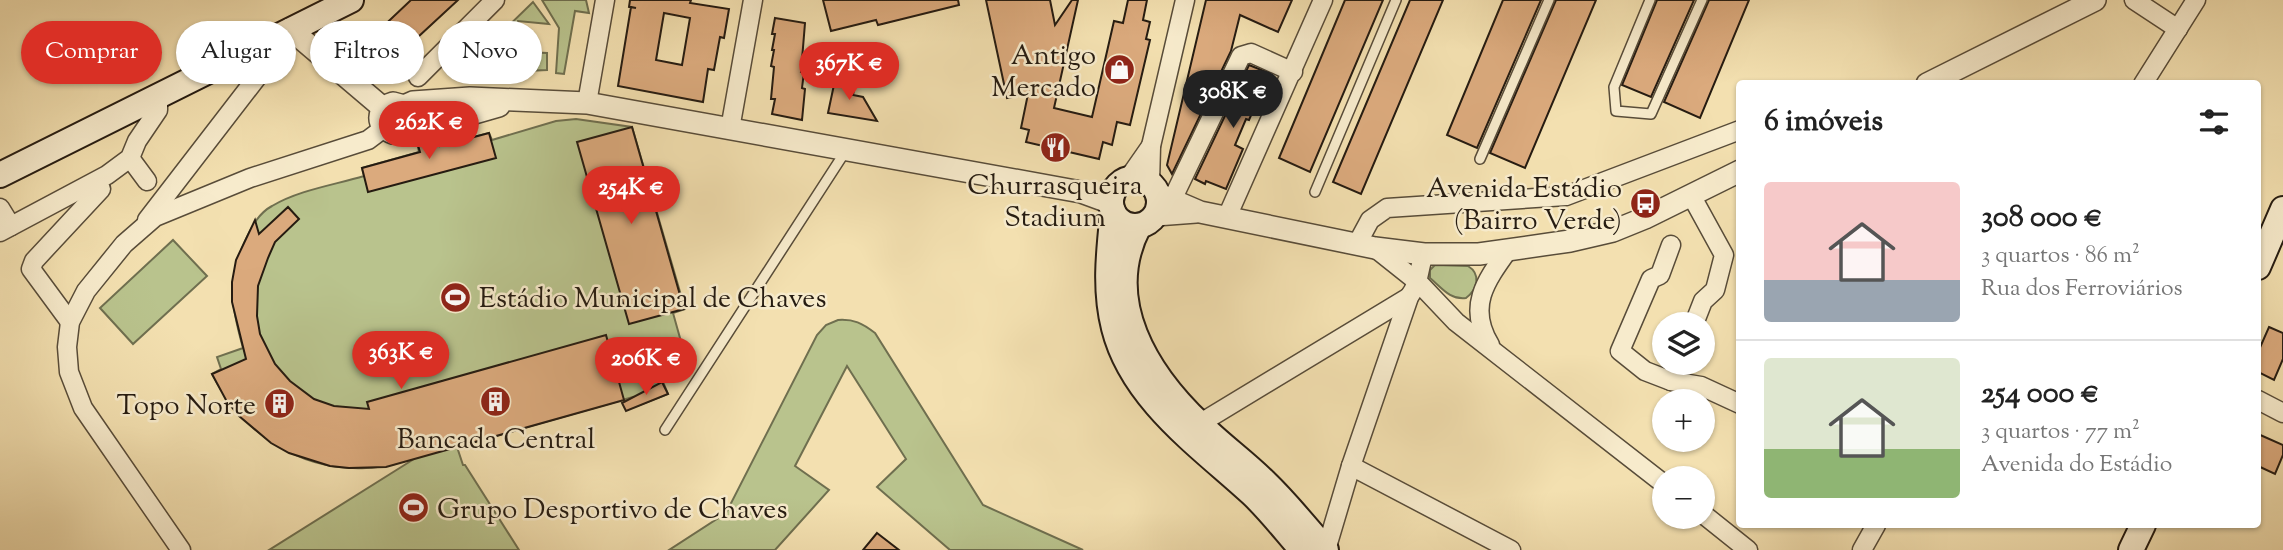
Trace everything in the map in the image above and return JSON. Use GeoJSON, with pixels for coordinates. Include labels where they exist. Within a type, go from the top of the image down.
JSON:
{"type":"FeatureCollection","features":[{"type":"Feature","properties":{"kind":"main road"},"geometry":{"type":"LineString","coordinates":[[296,26],[351,0]]}},
{"type":"Feature","properties":{"kind":"main road"},"geometry":{"type":"LineString","coordinates":[[0,175],[180,84]]}},
{"type":"Feature","properties":{"kind":"main road"},"geometry":{"type":"LineString","coordinates":[[1138,200],[1124,268],[1125,300],[1129,318],[1154,374],[1199,424],[1266,482],[1326,550]]}},
{"type":"Feature","properties":{"kind":"main road"},"geometry":{"type":"LineString","coordinates":[[1138,200],[1109,250],[1108,292],[1119,346],[1145,389],[1171,420],[1255,497],[1303,550]]}},
{"type":"Feature","properties":{"kind":"main road"},"geometry":{"type":"LineString","coordinates":[[2261,260],[2283,209]]}},
{"type":"Feature","properties":{"kind":"main road"},"geometry":{"type":"LineString","coordinates":[[2132,550],[2142,528]]}},
{"type":"Feature","properties":{"kind":"street"},"geometry":{"type":"LineString","coordinates":[[424,71],[495,0]]}},
{"type":"Feature","properties":{"kind":"street"},"geometry":{"type":"LineString","coordinates":[[586,103],[605,0]]}},
{"type":"Feature","properties":{"kind":"street"},"geometry":{"type":"LineString","coordinates":[[730,129],[752,0]]}},
{"type":"Feature","properties":{"kind":"street"},"geometry":{"type":"LineString","coordinates":[[1138,200],[1185,0]]}},
{"type":"Feature","properties":{"kind":"street"},"geometry":{"type":"LineString","coordinates":[[1227,217],[1323,0]]}},
{"type":"Feature","properties":{"kind":"street"},"geometry":{"type":"LineString","coordinates":[[1935,80],[2095,0]]}},
{"type":"Feature","properties":{"kind":"street"},"geometry":{"type":"LineString","coordinates":[[2134,0],[2179,29]]}},
{"type":"Feature","properties":{"kind":"street"},"geometry":{"type":"LineString","coordinates":[[2146,80],[2196,0]]}},
{"type":"Feature","properties":{"kind":"street"},"geometry":{"type":"LineString","coordinates":[[296,46],[390,114],[409,114],[406,128],[419,129],[516,101]]}},
{"type":"Feature","properties":{"kind":"street"},"geometry":{"type":"LineString","coordinates":[[1138,200],[1241,56],[1251,53],[1293,72]]}},
{"type":"Feature","properties":{"kind":"street"},"geometry":{"type":"LineString","coordinates":[[136,233],[252,84]]}},
{"type":"Feature","properties":{"kind":"street"},"geometry":{"type":"LineString","coordinates":[[0,208],[6,229],[107,176],[130,158],[137,141],[158,110],[158,95]]}},
{"type":"Feature","properties":{"kind":"street"},"geometry":{"type":"LineString","coordinates":[[181,550],[83,408],[69,372],[67,347],[70,322],[86,291],[124,244],[155,217],[250,178],[368,140],[390,114],[413,102],[470,98],[586,103],[1138,200],[1366,246],[1424,254],[1479,254],[1577,240],[1613,231],[1736,173]]}},
{"type":"Feature","properties":{"kind":"street"},"geometry":{"type":"LineString","coordinates":[[1366,246],[1370,220],[1387,208],[1566,196],[1736,132]]}},
{"type":"Feature","properties":{"kind":"street"},"geometry":{"type":"LineString","coordinates":[[130,158],[147,181]]}},
{"type":"Feature","properties":{"kind":"street"},"geometry":{"type":"LineString","coordinates":[[70,322],[32,269],[34,261],[101,190]]}},
{"type":"Feature","properties":{"kind":"street"},"geometry":{"type":"LineString","coordinates":[[1691,195],[1724,254],[1715,290],[1703,300],[1698,312]]}},
{"type":"Feature","properties":{"kind":"street"},"geometry":{"type":"LineString","coordinates":[[1671,245],[1660,275],[1651,279],[1620,351],[1645,371],[1671,381],[1701,386],[1736,402]]}},
{"type":"Feature","properties":{"kind":"street"},"geometry":{"type":"LineString","coordinates":[[1366,246],[1414,290],[1443,307],[1456,322],[1652,475]]}},
{"type":"Feature","properties":{"kind":"street"},"geometry":{"type":"LineString","coordinates":[[1492,348],[1480,329],[1478,305],[1486,283],[1508,250]]}},
{"type":"Feature","properties":{"kind":"street"},"geometry":{"type":"LineString","coordinates":[[1326,550],[1351,466],[1414,290],[1424,254]]}},
{"type":"Feature","properties":{"kind":"street"},"geometry":{"type":"LineString","coordinates":[[1479,254],[1486,283]]}},
{"type":"Feature","properties":{"kind":"street"},"geometry":{"type":"LineString","coordinates":[[1199,424],[1414,290]]}},
{"type":"Feature","properties":{"kind":"street"},"geometry":{"type":"LineString","coordinates":[[1443,307],[1455,309],[1478,305]]}},
{"type":"Feature","properties":{"kind":"street"},"geometry":{"type":"LineString","coordinates":[[1671,381],[1673,375]]}},
{"type":"Feature","properties":{"kind":"street"},"geometry":{"type":"LineString","coordinates":[[2261,402],[2283,413]]}},
{"type":"Feature","properties":{"kind":"street"},"geometry":{"type":"LineString","coordinates":[[1351,466],[1511,550]]}},
{"type":"Feature","properties":{"kind":"street"},"geometry":{"type":"LineString","coordinates":[[1715,524],[1748,550]]}},
{"type":"Feature","properties":{"kind":"street"},"geometry":{"type":"LineString","coordinates":[[1862,550],[1874,528]]}},
{"type":"Feature","properties":{"kind":"lane"},"geometry":{"type":"LineString","coordinates":[[1315,192],[1396,0]]}},
{"type":"Feature","properties":{"kind":"lane"},"geometry":{"type":"LineString","coordinates":[[1480,159],[1549,0]]}},
{"type":"Feature","properties":{"kind":"lane"},"geometry":{"type":"LineString","coordinates":[[1650,0],[1614,88],[1616,111],[1651,114],[1702,0]]}},
{"type":"Feature","properties":{"kind":"lane"},"geometry":{"type":"LineString","coordinates":[[665,430],[846,150]]}},
{"type":"Feature","properties":{"kind":"green space"},"geometry":{"type":"Polygon","coordinates":[[[542,0],[586,0],[589,13],[575,11],[564,74],[556,73],[559,28],[542,0]]]}},
{"type":"Feature","properties":{"kind":"green space"},"geometry":{"type":"Polygon","coordinates":[[[533,2],[549,24],[542,23],[542,21],[514,21],[533,2]]]}},
{"type":"Feature","properties":{"kind":"green space"},"geometry":{"type":"Polygon","coordinates":[[[542,53],[547,53],[547,70],[542,70],[542,53]]]}},
{"type":"Feature","properties":{"kind":"green space","name":"Estádio Municipal de Chaves"},"geometry":{"type":"Polygon","coordinates":[[[576,119],[632,127],[685,309],[673,313],[687,363],[663,382],[668,394],[637,406],[633,397],[457,447],[463,465],[519,550],[269,550],[414,459],[366,468],[317,463],[275,444],[239,414],[224,395],[212,374],[221,369],[217,357],[243,348],[233,305],[233,280],[235,267],[256,220],[282,200],[364,176],[362,168],[419,152],[416,137],[436,132],[440,146],[489,133],[492,140],[556,121],[576,119]]]}},
{"type":"Feature","properties":{"kind":"green space"},"geometry":{"type":"Polygon","coordinates":[[[173,240],[207,276],[133,344],[100,308],[173,240]]]}},
{"type":"Feature","properties":{"kind":"green space"},"geometry":{"type":"Polygon","coordinates":[[[1435,265],[1468,266],[1476,277],[1473,290],[1466,298],[1455,297],[1446,292],[1430,278],[1430,270],[1435,265]]]}},
{"type":"Feature","properties":{"kind":"green space"},"geometry":{"type":"Polygon","coordinates":[[[838,320],[858,322],[875,333],[983,505],[1083,550],[950,550],[877,487],[906,459],[847,366],[795,466],[829,490],[775,550],[669,550],[726,513],[817,335],[826,325],[838,320]]]}},
{"type":"Feature","properties":{"kind":"building"},"geometry":{"type":"Polygon","coordinates":[[[411,0],[458,0],[424,31],[424,21],[389,21],[411,0]]]}},
{"type":"Feature","properties":{"kind":"building"},"geometry":{"type":"Polygon","coordinates":[[[630,0],[691,0],[690,3],[729,9],[714,70],[708,69],[703,102],[618,86],[630,0]],[[664,13],[656,60],[682,65],[690,18],[664,13]]]}},
{"type":"Feature","properties":{"kind":"building"},"geometry":{"type":"Polygon","coordinates":[[[823,0],[958,0],[959,5],[878,25],[876,20],[831,31],[823,0]]]}},
{"type":"Feature","properties":{"kind":"building"},"geometry":{"type":"Polygon","coordinates":[[[986,0],[1050,0],[1055,25],[1072,0],[1078,0],[1054,108],[1092,117],[1114,21],[1123,23],[1128,0],[1147,0],[1143,20],[1150,22],[1146,39],[1150,40],[1130,125],[1117,122],[1112,145],[1103,142],[1099,159],[1026,142],[1029,130],[1021,128],[1028,94],[1007,98],[986,0]]]}},
{"type":"Feature","properties":{"kind":"building"},"geometry":{"type":"Polygon","coordinates":[[[1206,0],[1292,0],[1278,32],[1240,15],[1231,51],[1172,174],[1167,165],[1206,0]]]}},
{"type":"Feature","properties":{"kind":"building"},"geometry":{"type":"Polygon","coordinates":[[[1345,0],[1383,0],[1310,172],[1279,158],[1345,0]]]}},
{"type":"Feature","properties":{"kind":"building"},"geometry":{"type":"Polygon","coordinates":[[[1410,0],[1443,0],[1361,194],[1333,182],[1410,0]]]}},
{"type":"Feature","properties":{"kind":"building"},"geometry":{"type":"Polygon","coordinates":[[[1503,0],[1541,0],[1477,148],[1447,135],[1503,0]]]}},
{"type":"Feature","properties":{"kind":"building"},"geometry":{"type":"Polygon","coordinates":[[[1556,0],[1596,0],[1525,168],[1490,153],[1556,0]]]}},
{"type":"Feature","properties":{"kind":"building"},"geometry":{"type":"Polygon","coordinates":[[[1657,0],[1694,0],[1651,97],[1622,85],[1657,0]]]}},
{"type":"Feature","properties":{"kind":"building"},"geometry":{"type":"Polygon","coordinates":[[[1709,0],[1749,0],[1700,118],[1664,102],[1709,0]]]}},
{"type":"Feature","properties":{"kind":"building"},"geometry":{"type":"Polygon","coordinates":[[[775,18],[805,23],[801,72],[804,72],[802,88],[805,89],[802,120],[772,114],[775,99],[771,99],[774,67],[771,66],[775,18]]]}},
{"type":"Feature","properties":{"kind":"building"},"geometry":{"type":"Polygon","coordinates":[[[1249,65],[1269,73],[1267,78],[1270,80],[1255,114],[1252,113],[1249,120],[1246,119],[1235,145],[1243,149],[1226,189],[1206,181],[1205,184],[1195,179],[1249,65]]]}},
{"type":"Feature","properties":{"kind":"building"},"geometry":{"type":"Polygon","coordinates":[[[835,80],[855,84],[853,95],[863,97],[877,121],[828,113],[835,80]]]}},
{"type":"Feature","properties":{"kind":"building"},"geometry":{"type":"Polygon","coordinates":[[[632,127],[684,309],[629,324],[577,142],[632,127]]]}},
{"type":"Feature","properties":{"kind":"building"},"geometry":{"type":"Polygon","coordinates":[[[489,133],[496,158],[368,192],[362,168],[420,152],[417,142],[438,137],[440,146],[489,133]]]}},
{"type":"Feature","properties":{"kind":"building"},"geometry":{"type":"Polygon","coordinates":[[[288,207],[299,219],[275,242],[268,258],[258,286],[257,316],[260,334],[275,364],[290,381],[314,399],[334,406],[369,409],[367,402],[606,335],[624,400],[386,467],[330,466],[289,453],[271,443],[239,416],[226,400],[212,374],[246,359],[232,302],[236,260],[255,220],[259,234],[288,207]]]}},
{"type":"Feature","properties":{"kind":"building"},"geometry":{"type":"Polygon","coordinates":[[[2269,327],[2283,333],[2283,359],[2274,380],[2261,374],[2261,345],[2269,327]]]}},
{"type":"Feature","properties":{"kind":"building"},"geometry":{"type":"Polygon","coordinates":[[[662,382],[668,394],[626,411],[622,403],[662,382]]]}},
{"type":"Feature","properties":{"kind":"building"},"geometry":{"type":"Polygon","coordinates":[[[2261,435],[2283,445],[2283,455],[2275,474],[2261,467],[2261,435]]]}},
{"type":"Feature","properties":{"kind":"building"},"geometry":{"type":"Polygon","coordinates":[[[877,533],[899,550],[863,550],[877,533]]]}},
{"type":"Feature","properties":{"kind":"place","name":"Antigo Mercado"},"geometry":{"type":"Point","coordinates":[1119,70]}},
{"type":"Feature","properties":{"kind":"place","name":"Churrasqueira Stadium"},"geometry":{"type":"Point","coordinates":[1055,147]}},
{"type":"Feature","properties":{"kind":"place","name":"Avenida Estádio (Bairro Verde)"},"geometry":{"type":"Point","coordinates":[1645,203]}},
{"type":"Feature","properties":{"kind":"place","name":"Estádio Municipal de Chaves"},"geometry":{"type":"Point","coordinates":[456,297]}},
{"type":"Feature","properties":{"kind":"place","name":"Bancada Central"},"geometry":{"type":"Point","coordinates":[496,401]}},
{"type":"Feature","properties":{"kind":"place","name":"Topo Norte"},"geometry":{"type":"Point","coordinates":[279,404]}},
{"type":"Feature","properties":{"kind":"place","name":"Grupo Desportivo de Chaves"},"geometry":{"type":"Point","coordinates":[414,508]}}]}
